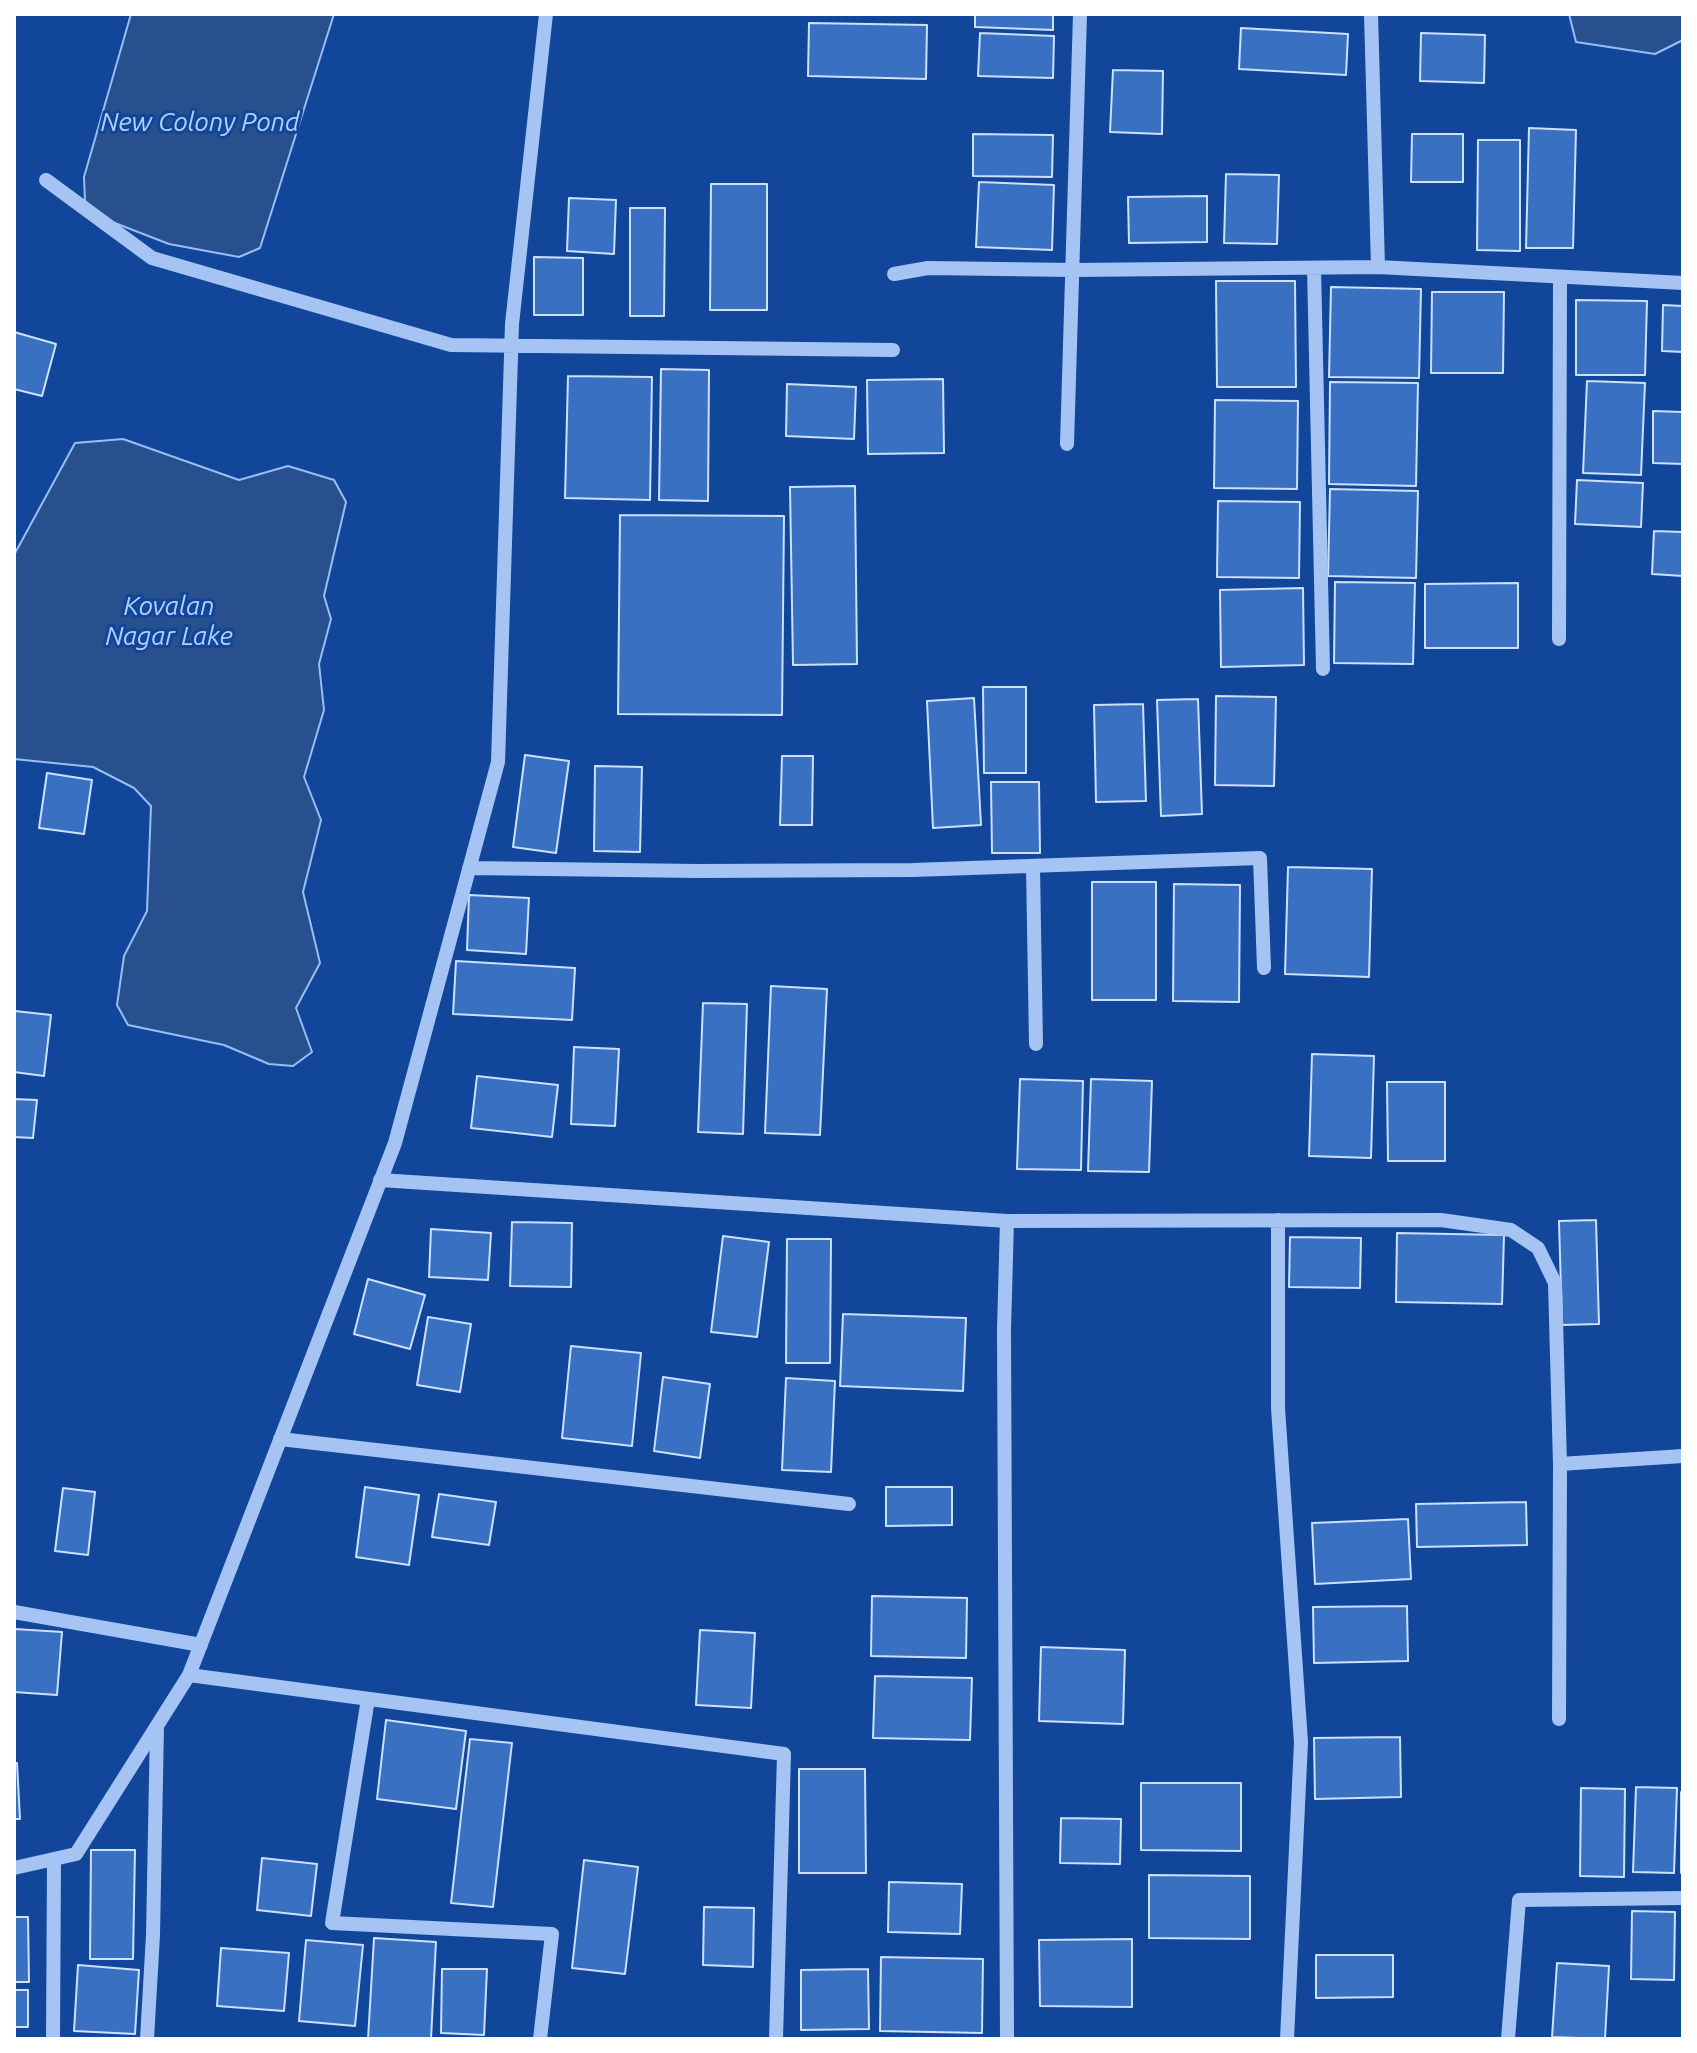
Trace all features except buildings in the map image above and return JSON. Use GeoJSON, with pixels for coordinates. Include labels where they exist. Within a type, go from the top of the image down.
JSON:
{"type":"FeatureCollection","features":[{"type":"Feature","properties":{"kind":"street"},"geometry":{"type":"LineString","coordinates":[[14,1868],[76,1854],[189,1675],[395,1143],[498,762],[511,345],[546,14]]}},
{"type":"Feature","properties":{"kind":"street"},"geometry":{"type":"LineString","coordinates":[[1067,444],[1080,14]]}},
{"type":"Feature","properties":{"kind":"street"},"geometry":{"type":"LineString","coordinates":[[1371,14],[1378,267]]}},
{"type":"Feature","properties":{"kind":"street"},"geometry":{"type":"LineString","coordinates":[[46,180],[152,258],[451,345],[893,350]]}},
{"type":"Feature","properties":{"kind":"street"},"geometry":{"type":"LineString","coordinates":[[894,274],[928,268],[1378,267],[1683,283]]}},
{"type":"Feature","properties":{"kind":"street"},"geometry":{"type":"LineString","coordinates":[[1314,268],[1323,669]]}},
{"type":"Feature","properties":{"kind":"street"},"geometry":{"type":"LineString","coordinates":[[1559,639],[1560,277]]}},
{"type":"Feature","properties":{"kind":"street"},"geometry":{"type":"LineString","coordinates":[[469,868],[698,871],[1033,867],[1260,858],[1264,968]]}},
{"type":"Feature","properties":{"kind":"street"},"geometry":{"type":"LineString","coordinates":[[1033,867],[1036,1044]]}},
{"type":"Feature","properties":{"kind":"street"},"geometry":{"type":"LineString","coordinates":[[380,1180],[1007,1221],[1441,1220],[1511,1230],[1538,1248],[1555,1283],[1560,1464],[1559,1719]]}},
{"type":"Feature","properties":{"kind":"street"},"geometry":{"type":"LineString","coordinates":[[1278,1220],[1278,1408],[1301,1742],[1287,2039]]}},
{"type":"Feature","properties":{"kind":"street"},"geometry":{"type":"LineString","coordinates":[[1007,1221],[1004,1345],[1007,2039]]}},
{"type":"Feature","properties":{"kind":"street"},"geometry":{"type":"LineString","coordinates":[[280,1439],[849,1504]]}},
{"type":"Feature","properties":{"kind":"street"},"geometry":{"type":"LineString","coordinates":[[1560,1464],[1683,1456]]}},
{"type":"Feature","properties":{"kind":"street"},"geometry":{"type":"LineString","coordinates":[[14,1612],[201,1645]]}},
{"type":"Feature","properties":{"kind":"street"},"geometry":{"type":"LineString","coordinates":[[189,1675],[784,1754],[776,2039]]}},
{"type":"Feature","properties":{"kind":"street"},"geometry":{"type":"LineString","coordinates":[[368,1699],[332,1923],[552,1934],[540,2039]]}},
{"type":"Feature","properties":{"kind":"street"},"geometry":{"type":"LineString","coordinates":[[147,2039],[153,1935],[157,1726]]}},
{"type":"Feature","properties":{"kind":"street"},"geometry":{"type":"LineString","coordinates":[[53,2039],[54,1859]]}},
{"type":"Feature","properties":{"kind":"street"},"geometry":{"type":"LineString","coordinates":[[1508,2039],[1519,1900],[1683,1898]]}},
{"type":"Feature","properties":{"kind":"water","name":"New Colony Pond"},"geometry":{"type":"Polygon","coordinates":[[[131,14],[334,14],[260,248],[239,257],[169,244],[102,218],[85,201],[84,177],[131,14]]]}},
{"type":"Feature","properties":{"kind":"water"},"geometry":{"type":"Polygon","coordinates":[[[1569,14],[1683,14],[1683,40],[1655,54],[1576,42],[1569,14]]]}},
{"type":"Feature","properties":{"kind":"water","name":"Kovalan Nagar Lake"},"geometry":{"type":"Polygon","coordinates":[[[123,439],[239,480],[288,466],[334,480],[346,502],[324,596],[331,619],[319,664],[324,710],[304,777],[321,820],[303,892],[320,963],[296,1008],[312,1052],[293,1066],[269,1064],[224,1045],[128,1025],[117,1005],[124,956],[147,911],[151,806],[134,788],[93,767],[14,759],[14,555],[75,443],[123,439]]]}}]}
